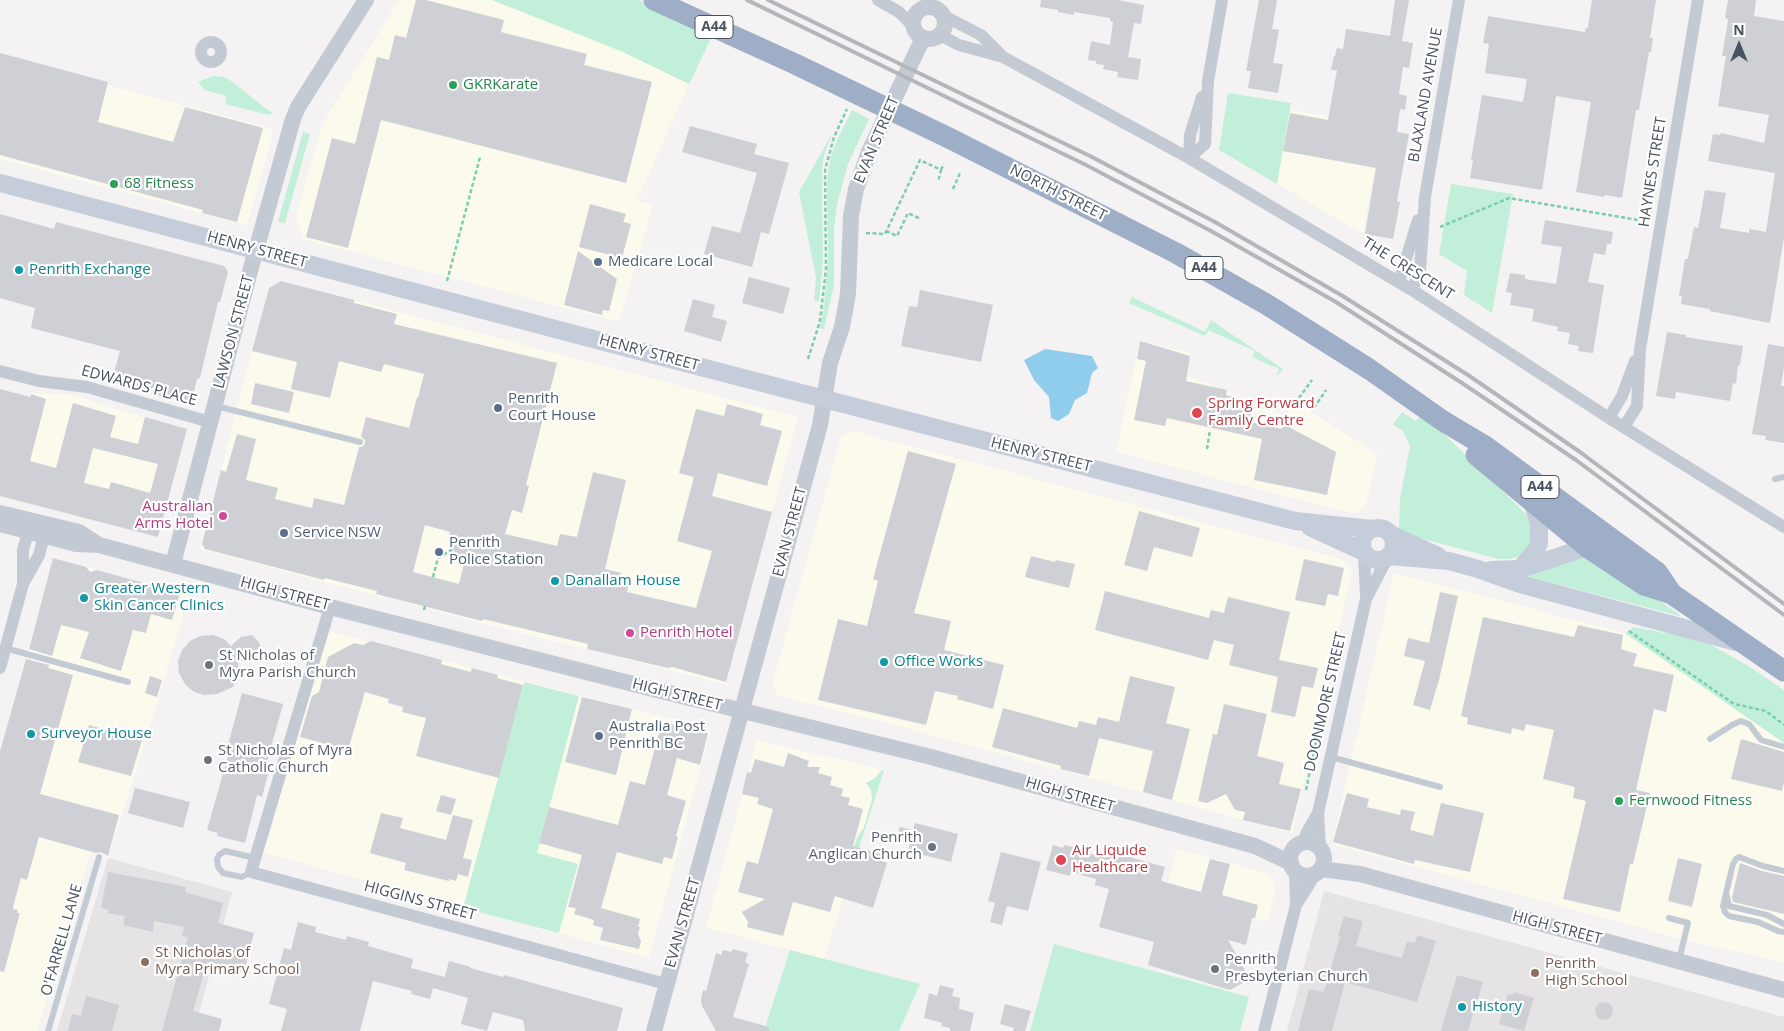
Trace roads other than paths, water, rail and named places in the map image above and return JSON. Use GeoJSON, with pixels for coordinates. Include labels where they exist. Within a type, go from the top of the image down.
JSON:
{"type":"FeatureCollection","features":[{"type":"Feature","properties":{"kind":"highway","name":"NORTH STREET"},"geometry":{"type":"LineString","coordinates":[[654,0],[886,107],[1176,253],[1320,337],[1384,379],[1442,421],[1485,446],[1636,557]]}},
{"type":"Feature","properties":{"kind":"highway","name":"NORTH STREET"},"geometry":{"type":"LineString","coordinates":[[1442,421],[1474,454],[1587,547]]}},
{"type":"Feature","properties":{"kind":"highway","name":"A44"},"geometry":{"type":"LineString","coordinates":[[1587,547],[1644,585],[1672,594],[1784,671]]}},
{"type":"Feature","properties":{"kind":"highway","name":"A44"},"geometry":{"type":"LineString","coordinates":[[1636,557],[1657,572],[1672,594]]}},
{"type":"Feature","properties":{"kind":"main road","name":"HENRY STREET"},"geometry":{"type":"LineString","coordinates":[[0,183],[1298,522],[1372,529]]}},
{"type":"Feature","properties":{"kind":"main road"},"geometry":{"type":"LineString","coordinates":[[1521,568],[1536,550],[1539,543],[1540,532],[1534,504]]}},
{"type":"Feature","properties":{"kind":"main road","name":"HENRY STREET"},"geometry":{"type":"LineString","coordinates":[[1298,522],[1364,552]]}},
{"type":"Feature","properties":{"kind":"main road"},"geometry":{"type":"LineString","coordinates":[[1447,561],[1381,528],[1372,529],[1363,539],[1362,548],[1373,560],[1384,560],[1389,557],[1447,561],[1478,569],[1520,584],[1744,644]]}},
{"type":"Feature","properties":{"kind":"main road"},"geometry":{"type":"LineString","coordinates":[[1389,557],[1395,544],[1392,535]]}},
{"type":"Feature","properties":{"kind":"main road"},"geometry":{"type":"LineString","coordinates":[[1478,569],[1521,568],[1587,547],[1600,546],[1614,548],[1636,557]]}},
{"type":"Feature","properties":{"kind":"street","name":"LAWSON STREET"},"geometry":{"type":"LineString","coordinates":[[173,564],[256,250],[295,113],[366,0]]}},
{"type":"Feature","properties":{"kind":"street"},"geometry":{"type":"LineString","coordinates":[[878,0],[899,12],[912,26],[921,44],[940,35],[944,28],[937,7],[916,12],[912,26]]}},
{"type":"Feature","properties":{"kind":"street"},"geometry":{"type":"LineString","coordinates":[[1189,158],[1190,135],[1208,81],[1222,0]]}},
{"type":"Feature","properties":{"kind":"street","name":"BLAXLAND AVENUE"},"geometry":{"type":"LineString","coordinates":[[1412,290],[1420,270],[1425,196],[1459,0]]}},
{"type":"Feature","properties":{"kind":"street","name":"HAYNES STREET"},"geometry":{"type":"LineString","coordinates":[[1624,427],[1636,406],[1640,349],[1698,0]]}},
{"type":"Feature","properties":{"kind":"street","name":"THE CRESCENT"},"geometry":{"type":"LineString","coordinates":[[937,7],[981,35],[1003,57]]}},
{"type":"Feature","properties":{"kind":"street","name":"THE CRESCENT"},"geometry":{"type":"LineString","coordinates":[[940,35],[959,45],[1003,57],[1189,158],[1412,290],[1609,418],[1784,527]]}},
{"type":"Feature","properties":{"kind":"street","name":"EVAN STREET"},"geometry":{"type":"LineString","coordinates":[[654,1031],[795,510],[820,425],[830,363],[842,327],[847,301],[850,277],[851,216],[856,189],[882,123],[921,44]]}},
{"type":"Feature","properties":{"kind":"street","name":"BLAXLAND AVENUE"},"geometry":{"type":"LineString","coordinates":[[1399,282],[1425,196]]}},
{"type":"Feature","properties":{"kind":"street","name":"HAYNES STREET"},"geometry":{"type":"LineString","coordinates":[[1609,418],[1622,396],[1640,349]]}},
{"type":"Feature","properties":{"kind":"street","name":"EDWARDS PLACE"},"geometry":{"type":"LineString","coordinates":[[0,371],[39,382],[87,387],[210,422]]}},
{"type":"Feature","properties":{"kind":"street","name":"HIGH STREET"},"geometry":{"type":"LineString","coordinates":[[0,513],[76,544],[99,545],[330,607],[937,758],[1255,846],[1293,867]]}},
{"type":"Feature","properties":{"kind":"street","name":"HIGH STREET"},"geometry":{"type":"LineString","coordinates":[[0,524],[38,528]]}},
{"type":"Feature","properties":{"kind":"street"},"geometry":{"type":"LineString","coordinates":[[0,668],[23,584],[39,555],[38,528]]}},
{"type":"Feature","properties":{"kind":"street","name":"DOONMORE STREET"},"geometry":{"type":"LineString","coordinates":[[1320,862],[1318,813],[1366,599],[1364,552]]}},
{"type":"Feature","properties":{"kind":"street","name":"DOONMORE STREET"},"geometry":{"type":"LineString","coordinates":[[1366,599],[1389,557]]}},
{"type":"Feature","properties":{"kind":"street"},"geometry":{"type":"LineString","coordinates":[[251,872],[330,607]]}},
{"type":"Feature","properties":{"kind":"street","name":"DOONMORE STREET"},"geometry":{"type":"LineString","coordinates":[[1300,845],[1318,813]]}},
{"type":"Feature","properties":{"kind":"street"},"geometry":{"type":"LineString","coordinates":[[1264,1031],[1296,906],[1320,862],[1313,844],[1300,845],[1291,854],[1296,906]]}},
{"type":"Feature","properties":{"kind":"street","name":"HIGH STREET"},"geometry":{"type":"LineString","coordinates":[[1255,846],[1300,845]]}},
{"type":"Feature","properties":{"kind":"street"},"geometry":{"type":"LineString","coordinates":[[1293,867],[1304,876],[1320,862]]}},
{"type":"Feature","properties":{"kind":"street","name":"HIGH STREET"},"geometry":{"type":"LineString","coordinates":[[1320,862],[1784,990]]}},
{"type":"Feature","properties":{"kind":"street","name":"HIGGINS STREET"},"geometry":{"type":"LineString","coordinates":[[251,872],[666,984]]}},
{"type":"Feature","properties":{"kind":"lane"},"geometry":{"type":"LineString","coordinates":[[215,406],[360,442]]}},
{"type":"Feature","properties":{"kind":"lane"},"geometry":{"type":"LineString","coordinates":[[1775,479],[1784,477]]}},
{"type":"Feature","properties":{"kind":"lane"},"geometry":{"type":"LineString","coordinates":[[5,648],[128,682]]}},
{"type":"Feature","properties":{"kind":"lane"},"geometry":{"type":"LineString","coordinates":[[1710,739],[1741,721],[1749,724],[1761,740],[1784,747]]}},
{"type":"Feature","properties":{"kind":"lane"},"geometry":{"type":"LineString","coordinates":[[1331,757],[1440,786]]}},
{"type":"Feature","properties":{"kind":"lane","name":"HIGGINS STREET"},"geometry":{"type":"LineString","coordinates":[[251,872],[242,877],[223,873],[218,867],[217,859],[225,851],[255,858]]}},
{"type":"Feature","properties":{"kind":"lane","name":"O'FARRELL LANE"},"geometry":{"type":"LineString","coordinates":[[48,1031],[99,857]]}},
{"type":"Feature","properties":{"kind":"lane"},"geometry":{"type":"LineString","coordinates":[[1784,871],[1739,857],[1733,864],[1723,906],[1729,916],[1758,922],[1784,932]]}},
{"type":"Feature","properties":{"kind":"lane"},"geometry":{"type":"LineString","coordinates":[[1726,892],[1729,906],[1767,915],[1784,924]]}},
{"type":"Feature","properties":{"kind":"lane"},"geometry":{"type":"LineString","coordinates":[[1669,918],[1688,923],[1679,962]]}},
{"type":"Feature","properties":{"kind":"water"},"geometry":{"type":"Polygon","coordinates":[[[1045,349],[1092,356],[1098,368],[1092,373],[1087,393],[1075,400],[1069,414],[1058,421],[1051,418],[1049,397],[1034,380],[1024,360],[1045,349]]]}},
{"type":"Feature","properties":{"kind":"railway"},"geometry":{"type":"LineString","coordinates":[[747,0],[1088,166],[1211,231],[1336,302],[1462,383],[1576,460],[1784,615]]}},
{"type":"Feature","properties":{"kind":"railway"},"geometry":{"type":"LineString","coordinates":[[768,0],[1090,156],[1215,222],[1341,295],[1468,375],[1580,452],[1784,604]]}},
{"type":"Feature","properties":{"kind":"place","name":"GKRKarate"},"geometry":{"type":"Point","coordinates":[453,85]}},
{"type":"Feature","properties":{"kind":"place","name":"68 Fitness"},"geometry":{"type":"Point","coordinates":[114,184]}},
{"type":"Feature","properties":{"kind":"place","name":"Medicare Local"},"geometry":{"type":"Point","coordinates":[598,262]}},
{"type":"Feature","properties":{"kind":"place","name":"Penrith Exchange"},"geometry":{"type":"Point","coordinates":[19,270]}},
{"type":"Feature","properties":{"kind":"place","name":"Penrith Court House"},"geometry":{"type":"Point","coordinates":[498,408]}},
{"type":"Feature","properties":{"kind":"place","name":"Spring Forward Family Centre"},"geometry":{"type":"Point","coordinates":[1197,413]}},
{"type":"Feature","properties":{"kind":"place","name":"Australian Arms Hotel"},"geometry":{"type":"Point","coordinates":[223,516]}},
{"type":"Feature","properties":{"kind":"place","name":"Service NSW"},"geometry":{"type":"Point","coordinates":[284,533]}},
{"type":"Feature","properties":{"kind":"place","name":"Penrith Police Station"},"geometry":{"type":"Point","coordinates":[439,552]}},
{"type":"Feature","properties":{"kind":"place","name":"Danallam House"},"geometry":{"type":"Point","coordinates":[555,581]}},
{"type":"Feature","properties":{"kind":"place","name":"Greater Western Skin Cancer Clinics"},"geometry":{"type":"Point","coordinates":[84,598]}},
{"type":"Feature","properties":{"kind":"place","name":"Penrith Hotel"},"geometry":{"type":"Point","coordinates":[630,633]}},
{"type":"Feature","properties":{"kind":"place","name":"Office Works"},"geometry":{"type":"Point","coordinates":[884,662]}},
{"type":"Feature","properties":{"kind":"place","name":"St Nicholas of Myra Parish Church"},"geometry":{"type":"Point","coordinates":[209,665]}},
{"type":"Feature","properties":{"kind":"place","name":"Surveyor House"},"geometry":{"type":"Point","coordinates":[31,734]}},
{"type":"Feature","properties":{"kind":"place","name":"Australia Post Penrith BC"},"geometry":{"type":"Point","coordinates":[599,736]}},
{"type":"Feature","properties":{"kind":"place","name":"St Nicholas of Myra Catholic Church"},"geometry":{"type":"Point","coordinates":[208,760]}},
{"type":"Feature","properties":{"kind":"place","name":"Fernwood Fitness"},"geometry":{"type":"Point","coordinates":[1619,801]}},
{"type":"Feature","properties":{"kind":"place","name":"Penrith Anglican Church"},"geometry":{"type":"Point","coordinates":[932,847]}},
{"type":"Feature","properties":{"kind":"place","name":"Air Liquide Healthcare"},"geometry":{"type":"Point","coordinates":[1061,860]}},
{"type":"Feature","properties":{"kind":"place","name":"St Nicholas of Myra Primary School"},"geometry":{"type":"Point","coordinates":[145,962]}},
{"type":"Feature","properties":{"kind":"place","name":"Penrith Presbyterian Church"},"geometry":{"type":"Point","coordinates":[1215,969]}},
{"type":"Feature","properties":{"kind":"place","name":"Penrith High School"},"geometry":{"type":"Point","coordinates":[1535,973]}},
{"type":"Feature","properties":{"kind":"place","name":"History"},"geometry":{"type":"Point","coordinates":[1462,1007]}}]}
